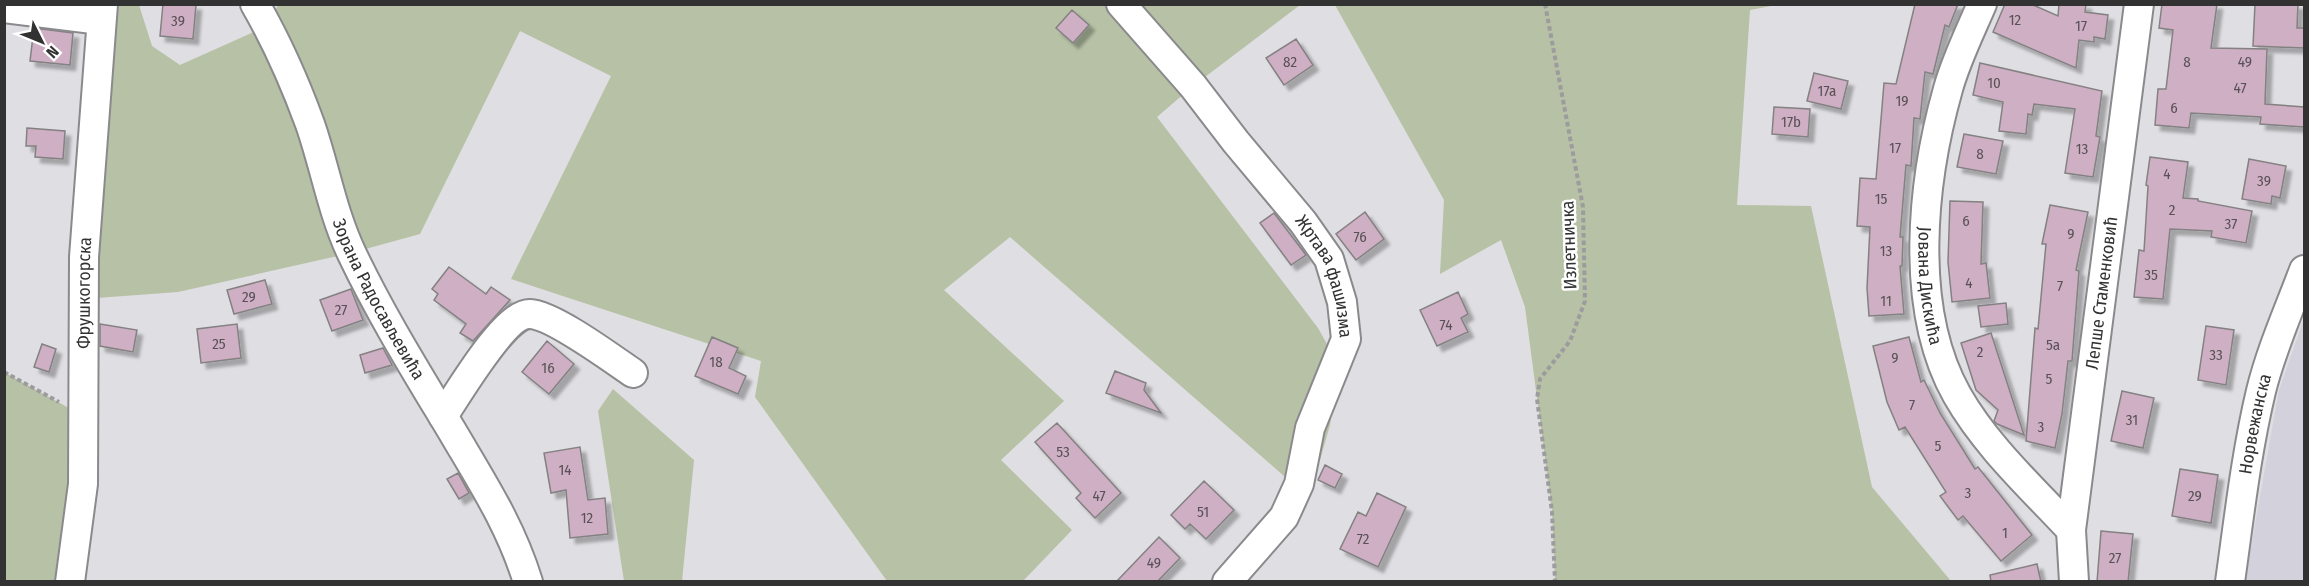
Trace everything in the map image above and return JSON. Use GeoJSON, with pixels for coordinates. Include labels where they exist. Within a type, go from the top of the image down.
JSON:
{"type":"FeatureCollection","features":[{"type":"Feature","properties":{"kind":"street","name":"Зорана Радосављевића"},"geometry":{"type":"LineString","coordinates":[[255,4],[286,64],[310,126],[332,206],[351,253],[394,333],[502,515],[519,553],[528,582]]}},
{"type":"Feature","properties":{"kind":"street","name":"Жртава фашизма"},"geometry":{"type":"LineString","coordinates":[[1121,4],[1193,86],[1303,222],[1329,259],[1342,302],[1346,339],[1310,428],[1299,484],[1284,517],[1227,582]]}},
{"type":"Feature","properties":{"kind":"street","name":"Јована Дискића"},"geometry":{"type":"LineString","coordinates":[[1982,4],[1949,86],[1937,133],[1926,211],[1926,281],[1930,313],[1946,372],[1957,395],[1995,449],[2071,530]]}},
{"type":"Feature","properties":{"kind":"street","name":"Лепше Стаменковић"},"geometry":{"type":"LineString","coordinates":[[2074,582],[2071,530],[2139,4]]}},
{"type":"Feature","properties":{"kind":"street"},"geometry":{"type":"LineString","coordinates":[[4,8],[102,12]]}},
{"type":"Feature","properties":{"kind":"street","name":"Фрушкогорска"},"geometry":{"type":"LineString","coordinates":[[70,582],[83,484],[84,257],[102,12]]}},
{"type":"Feature","properties":{"kind":"street","name":"Норвежанска"},"geometry":{"type":"LineString","coordinates":[[2230,582],[2243,484],[2262,390],[2280,333],[2304,270]]}},
{"type":"Feature","properties":{"kind":"street"},"geometry":{"type":"LineString","coordinates":[[443,416],[501,333],[516,317],[528,314],[546,317],[633,373]]}},
{"type":"Feature","properties":{"kind":"path","name":"Излетничка"},"geometry":{"type":"LineString","coordinates":[[1545,4],[1583,207],[1584,301],[1570,341],[1540,380],[1537,399],[1552,512],[1555,582]]}},
{"type":"Feature","properties":{"kind":"path"},"geometry":{"type":"LineString","coordinates":[[4,372],[85,417]]}},
{"type":"Feature","properties":{"kind":"shaded area"},"geometry":{"type":"Polygon","coordinates":[[[2304,319],[2304,581],[2245,581],[2279,390],[2304,319]]]}},
{"type":"Feature","properties":{"kind":"green space"},"geometry":{"type":"Polygon","coordinates":[[[103,5],[139,5],[152,46],[180,65],[267,26],[278,5],[1300,5],[1193,86],[1157,117],[1318,328],[1338,364],[1330,425],[1320,460],[1300,490],[1010,237],[944,290],[1064,401],[1001,460],[1072,530],[1023,581],[887,581],[755,397],[761,361],[511,279],[611,76],[520,31],[420,234],[351,253],[178,292],[83,299],[103,5]]]}},
{"type":"Feature","properties":{"kind":"green space"},"geometry":{"type":"Polygon","coordinates":[[[1335,5],[1776,5],[1750,10],[1737,205],[1811,206],[1872,487],[1951,581],[1555,581],[1552,512],[1525,307],[1501,240],[1440,274],[1444,200],[1335,5]]]}},
{"type":"Feature","properties":{"kind":"green space"},"geometry":{"type":"Polygon","coordinates":[[[4,372],[85,417],[70,581],[5,581],[4,372]]]}},
{"type":"Feature","properties":{"kind":"green space"},"geometry":{"type":"Polygon","coordinates":[[[613,389],[694,460],[682,581],[624,581],[598,411],[613,389]]]}},
{"type":"Feature","properties":{"kind":"building"},"geometry":{"type":"Polygon","coordinates":[[[163,4],[196,5],[193,39],[160,36],[163,4]]]}},
{"type":"Feature","properties":{"kind":"building"},"geometry":{"type":"Polygon","coordinates":[[[1915,4],[1958,4],[1949,27],[1945,25],[1933,74],[1925,72],[1920,119],[1914,118],[1911,166],[1906,165],[1900,237],[1903,237],[1902,266],[1900,266],[1904,314],[1869,316],[1867,288],[1870,227],[1857,226],[1860,178],[1876,179],[1884,83],[1896,84],[1915,4]]]}},
{"type":"Feature","properties":{"kind":"building"},"geometry":{"type":"Polygon","coordinates":[[[2005,4],[2031,4],[2058,16],[2059,4],[2086,4],[2085,12],[2108,15],[2105,39],[2094,37],[2094,42],[2079,40],[2076,68],[1993,32],[2005,4]]]}},
{"type":"Feature","properties":{"kind":"building"},"geometry":{"type":"Polygon","coordinates":[[[2162,4],[2217,4],[2211,48],[2267,49],[2265,104],[2304,107],[2304,127],[2260,124],[2261,117],[2191,113],[2189,128],[2155,125],[2158,89],[2166,89],[2173,30],[2159,28],[2162,4]]]}},
{"type":"Feature","properties":{"kind":"building"},"geometry":{"type":"Polygon","coordinates":[[[2255,4],[2298,4],[2297,28],[2304,28],[2304,48],[2253,46],[2255,4]]]}},
{"type":"Feature","properties":{"kind":"building"},"geometry":{"type":"Polygon","coordinates":[[[1072,10],[1089,25],[1073,43],[1056,28],[1072,10]]]}},
{"type":"Feature","properties":{"kind":"building"},"geometry":{"type":"Polygon","coordinates":[[[34,28],[73,33],[70,65],[30,61],[34,28]]]}},
{"type":"Feature","properties":{"kind":"building"},"geometry":{"type":"Polygon","coordinates":[[[1296,39],[1313,65],[1284,85],[1266,58],[1296,39]]]}},
{"type":"Feature","properties":{"kind":"building"},"geometry":{"type":"Polygon","coordinates":[[[1980,63],[2102,91],[2096,136],[2100,137],[2093,177],[2065,173],[2075,109],[2034,104],[2032,115],[2028,114],[2026,134],[1999,131],[2003,102],[1973,95],[1980,63]]]}},
{"type":"Feature","properties":{"kind":"building"},"geometry":{"type":"Polygon","coordinates":[[[1814,73],[1848,81],[1841,109],[1807,101],[1814,73]]]}},
{"type":"Feature","properties":{"kind":"building"},"geometry":{"type":"Polygon","coordinates":[[[1774,107],[1810,109],[1808,137],[1772,134],[1774,107]]]}},
{"type":"Feature","properties":{"kind":"building"},"geometry":{"type":"Polygon","coordinates":[[[27,128],[65,131],[63,159],[35,157],[36,146],[26,146],[27,128]]]}},
{"type":"Feature","properties":{"kind":"building"},"geometry":{"type":"Polygon","coordinates":[[[1964,134],[2003,141],[1996,174],[1957,167],[1964,134]]]}},
{"type":"Feature","properties":{"kind":"building"},"geometry":{"type":"Polygon","coordinates":[[[2150,157],[2188,162],[2183,198],[2252,211],[2246,243],[2211,237],[2212,231],[2170,229],[2163,299],[2134,297],[2139,250],[2144,251],[2148,186],[2146,185],[2150,157]]]}},
{"type":"Feature","properties":{"kind":"building"},"geometry":{"type":"Polygon","coordinates":[[[2249,159],[2286,166],[2280,198],[2272,196],[2271,204],[2242,199],[2249,159]]]}},
{"type":"Feature","properties":{"kind":"building"},"geometry":{"type":"Polygon","coordinates":[[[1950,201],[1983,202],[1981,264],[1986,263],[1990,298],[1952,302],[1948,262],[1950,201]]]}},
{"type":"Feature","properties":{"kind":"building"},"geometry":{"type":"Polygon","coordinates":[[[2050,205],[2088,212],[2076,270],[2079,271],[2072,361],[2068,361],[2062,414],[2055,448],[2026,441],[2035,328],[2038,329],[2046,244],[2042,244],[2050,205]]]}},
{"type":"Feature","properties":{"kind":"building"},"geometry":{"type":"Polygon","coordinates":[[[1365,212],[1384,239],[1356,260],[1336,234],[1365,212]]]}},
{"type":"Feature","properties":{"kind":"building"},"geometry":{"type":"Polygon","coordinates":[[[1274,213],[1306,255],[1291,265],[1260,223],[1274,213]]]}},
{"type":"Feature","properties":{"kind":"building"},"geometry":{"type":"Polygon","coordinates":[[[449,267],[486,294],[491,287],[510,300],[473,341],[460,333],[466,324],[434,300],[438,294],[432,289],[449,267]]]}},
{"type":"Feature","properties":{"kind":"building"},"geometry":{"type":"Polygon","coordinates":[[[265,280],[272,304],[234,314],[227,290],[265,280]]]}},
{"type":"Feature","properties":{"kind":"building"},"geometry":{"type":"Polygon","coordinates":[[[351,289],[363,320],[332,331],[320,300],[351,289]]]}},
{"type":"Feature","properties":{"kind":"building"},"geometry":{"type":"Polygon","coordinates":[[[1458,292],[1468,314],[1461,318],[1468,332],[1437,346],[1420,310],[1458,292]]]}},
{"type":"Feature","properties":{"kind":"building"},"geometry":{"type":"Polygon","coordinates":[[[2006,303],[2008,324],[1981,327],[1978,306],[2006,303]]]}},
{"type":"Feature","properties":{"kind":"building"},"geometry":{"type":"Polygon","coordinates":[[[100,324],[137,330],[133,352],[100,346],[100,324]]]}},
{"type":"Feature","properties":{"kind":"building"},"geometry":{"type":"Polygon","coordinates":[[[237,324],[241,358],[201,363],[197,329],[237,324]]]}},
{"type":"Feature","properties":{"kind":"building"},"geometry":{"type":"Polygon","coordinates":[[[2206,326],[2234,330],[2226,385],[2198,380],[2206,326]]]}},
{"type":"Feature","properties":{"kind":"building"},"geometry":{"type":"Polygon","coordinates":[[[1991,333],[2024,435],[1997,424],[1994,421],[1998,410],[1976,390],[1961,343],[1991,333]]]}},
{"type":"Feature","properties":{"kind":"building"},"geometry":{"type":"Polygon","coordinates":[[[712,337],[738,348],[729,368],[746,376],[738,394],[695,376],[712,337]]]}},
{"type":"Feature","properties":{"kind":"building"},"geometry":{"type":"Polygon","coordinates":[[[1909,337],[1921,382],[1924,380],[1940,413],[1975,469],[1978,467],[2032,535],[2001,561],[1963,516],[1958,520],[1940,496],[1946,492],[1905,427],[1899,430],[1887,402],[1873,346],[1909,337]]]}},
{"type":"Feature","properties":{"kind":"building"},"geometry":{"type":"Polygon","coordinates":[[[547,341],[574,364],[549,394],[522,372],[547,341]]]}},
{"type":"Feature","properties":{"kind":"building"},"geometry":{"type":"Polygon","coordinates":[[[42,344],[56,349],[49,372],[34,367],[42,344]]]}},
{"type":"Feature","properties":{"kind":"building"},"geometry":{"type":"Polygon","coordinates":[[[383,348],[392,365],[365,373],[360,355],[383,348]]]}},
{"type":"Feature","properties":{"kind":"building"},"geometry":{"type":"Polygon","coordinates":[[[1115,371],[1146,383],[1144,390],[1161,413],[1106,393],[1115,371]]]}},
{"type":"Feature","properties":{"kind":"building"},"geometry":{"type":"Polygon","coordinates":[[[2122,391],[2154,398],[2143,448],[2111,441],[2122,391]]]}},
{"type":"Feature","properties":{"kind":"building"},"geometry":{"type":"Polygon","coordinates":[[[1057,423],[1121,493],[1095,518],[1076,498],[1081,493],[1035,442],[1057,423]]]}},
{"type":"Feature","properties":{"kind":"building"},"geometry":{"type":"Polygon","coordinates":[[[580,447],[588,500],[605,498],[608,534],[570,538],[566,490],[551,493],[544,453],[580,447]]]}},
{"type":"Feature","properties":{"kind":"building"},"geometry":{"type":"Polygon","coordinates":[[[1325,465],[1342,474],[1335,488],[1318,480],[1325,465]]]}},
{"type":"Feature","properties":{"kind":"building"},"geometry":{"type":"Polygon","coordinates":[[[2180,469],[2218,475],[2211,523],[2172,516],[2180,469]]]}},
{"type":"Feature","properties":{"kind":"building"},"geometry":{"type":"Polygon","coordinates":[[[458,473],[469,493],[459,499],[447,479],[458,473]]]}},
{"type":"Feature","properties":{"kind":"building"},"geometry":{"type":"Polygon","coordinates":[[[1204,481],[1234,510],[1206,539],[1190,524],[1185,529],[1171,515],[1204,481]]]}},
{"type":"Feature","properties":{"kind":"building"},"geometry":{"type":"Polygon","coordinates":[[[1377,493],[1406,507],[1378,567],[1340,549],[1358,512],[1366,516],[1377,493]]]}},
{"type":"Feature","properties":{"kind":"building"},"geometry":{"type":"Polygon","coordinates":[[[2101,531],[2133,534],[2128,582],[2097,582],[2101,531]]]}},
{"type":"Feature","properties":{"kind":"building"},"geometry":{"type":"Polygon","coordinates":[[[1159,537],[1180,558],[1157,582],[1116,582],[1159,537]]]}},
{"type":"Feature","properties":{"kind":"building"},"geometry":{"type":"Polygon","coordinates":[[[2037,564],[2041,582],[1991,582],[1990,575],[2037,564]]]}}]}
